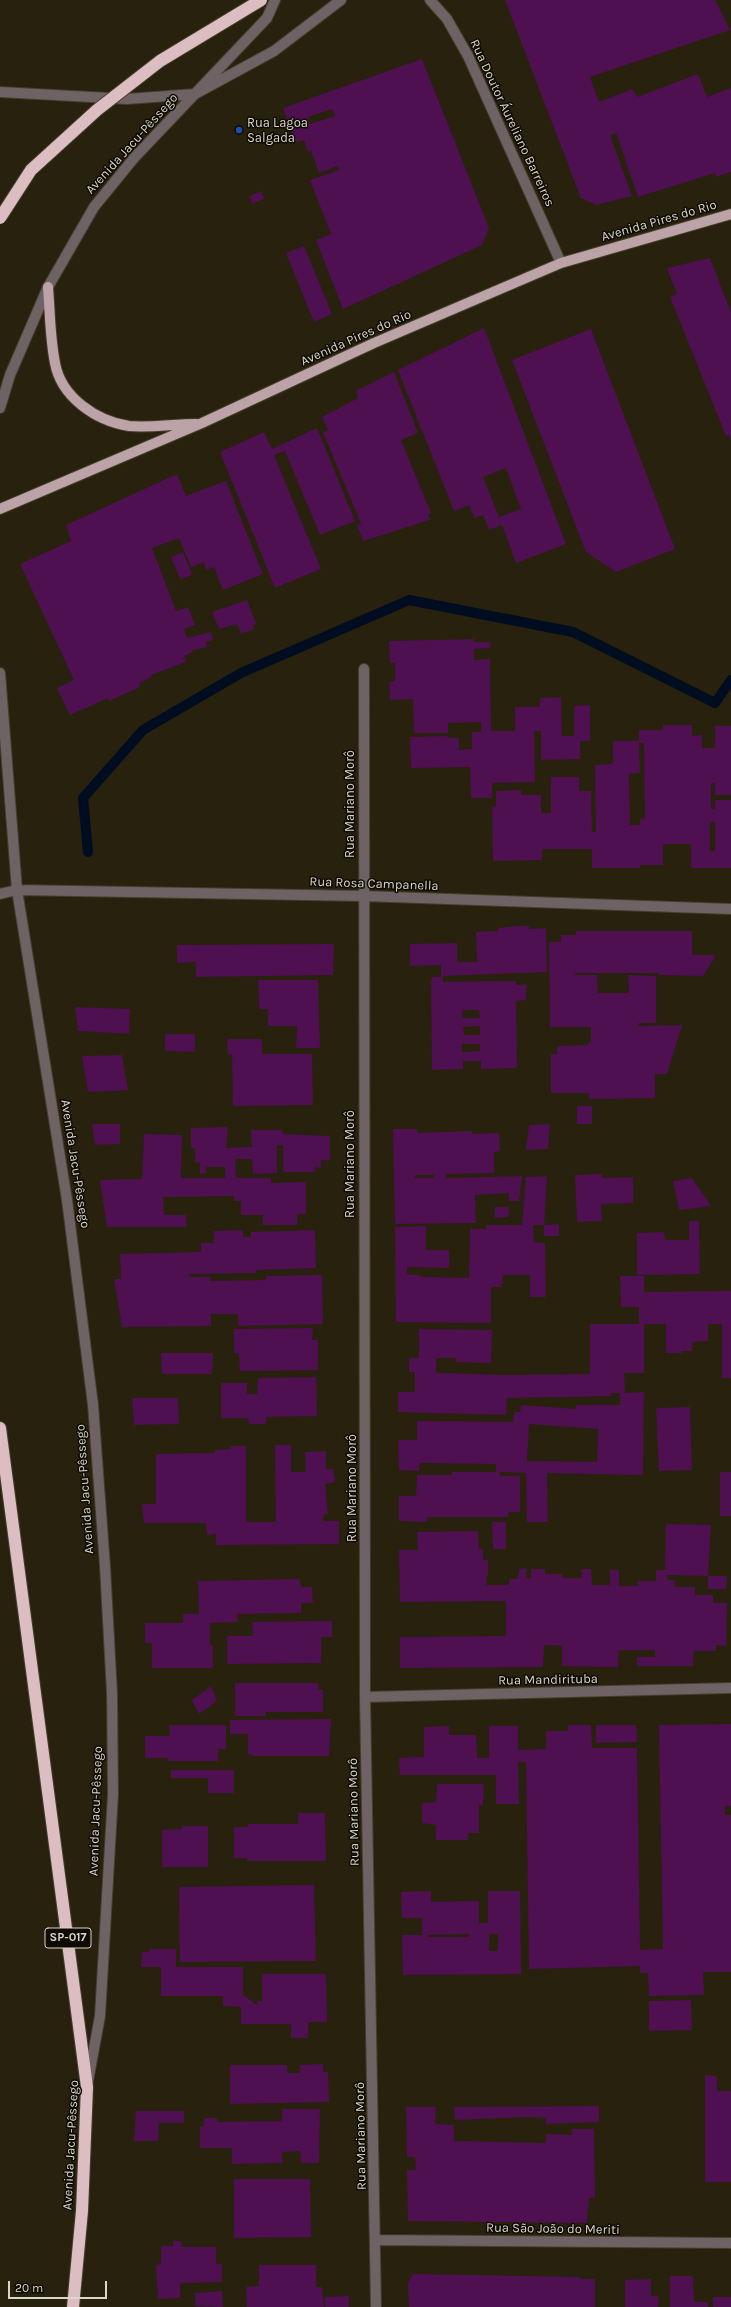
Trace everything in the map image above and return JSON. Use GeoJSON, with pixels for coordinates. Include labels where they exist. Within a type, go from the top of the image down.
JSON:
{"type":"FeatureCollection","features":[{"type":"Feature","properties":{"kind":"highway"},"geometry":{"type":"LineString","coordinates":[[0,218],[31,170],[97,110],[160,61],[261,0]]}},
{"type":"Feature","properties":{"kind":"highway","name":"SP-017"},"geometry":{"type":"LineString","coordinates":[[0,1428],[87,2087]]}},
{"type":"Feature","properties":{"kind":"highway","name":"Avenida Jacu-Pêssego"},"geometry":{"type":"LineString","coordinates":[[73,2307],[82,2211],[87,2087]]}},
{"type":"Feature","properties":{"kind":"main road","name":"Avenida Pires do Rio"},"geometry":{"type":"LineString","coordinates":[[0,508],[202,424],[374,342],[561,263],[731,214]]}},
{"type":"Feature","properties":{"kind":"main road"},"geometry":{"type":"LineString","coordinates":[[48,286],[55,364],[64,387],[77,402],[98,418],[129,426],[202,424]]}},
{"type":"Feature","properties":{"kind":"street","name":"Avenida Jacu-Pêssego"},"geometry":{"type":"LineString","coordinates":[[0,408],[10,375],[48,286],[94,207],[134,158],[267,18],[275,0]]}},
{"type":"Feature","properties":{"kind":"street"},"geometry":{"type":"LineString","coordinates":[[0,92],[127,99],[195,94],[274,51],[341,0]]}},
{"type":"Feature","properties":{"kind":"street","name":"Rua Doutor Áureliano Barreiros"},"geometry":{"type":"LineString","coordinates":[[430,0],[447,19],[468,56],[561,263]]}},
{"type":"Feature","properties":{"kind":"street","name":"Rua Mariano Morô"},"geometry":{"type":"LineString","coordinates":[[364,669],[363,896],[365,1697],[376,2240],[376,2307]]}},
{"type":"Feature","properties":{"kind":"street","name":"Avenida Jacu-Pêssego"},"geometry":{"type":"LineString","coordinates":[[0,673],[17,890],[67,1200],[93,1405],[105,1566],[112,1693],[113,1794],[100,2016],[87,2087]]}},
{"type":"Feature","properties":{"kind":"street","name":"Rua Rosa Campanella"},"geometry":{"type":"LineString","coordinates":[[0,894],[17,890],[363,896],[731,909]]}},
{"type":"Feature","properties":{"kind":"street","name":"Rua Mandirituba"},"geometry":{"type":"LineString","coordinates":[[365,1697],[731,1688]]}},
{"type":"Feature","properties":{"kind":"street","name":"Rua São João do Meriti"},"geometry":{"type":"LineString","coordinates":[[376,2240],[731,2243]]}},
{"type":"Feature","properties":{"kind":"building"},"geometry":{"type":"Polygon","coordinates":[[[505,0],[715,0],[730,30],[590,77],[599,102],[633,89],[637,97],[698,74],[707,97],[731,88],[731,172],[716,177],[715,173],[638,197],[616,133],[610,135],[632,196],[596,205],[581,198],[505,0]]]}},
{"type":"Feature","properties":{"kind":"building"},"geometry":{"type":"Polygon","coordinates":[[[422,59],[489,228],[482,245],[343,309],[316,240],[331,234],[310,180],[339,170],[338,166],[319,173],[311,150],[308,152],[304,140],[296,142],[283,108],[422,59]],[[332,109],[308,117],[310,124],[335,116],[332,109]]]}},
{"type":"Feature","properties":{"kind":"building"},"geometry":{"type":"Polygon","coordinates":[[[261,191],[264,199],[252,204],[250,196],[261,191]]]}},
{"type":"Feature","properties":{"kind":"building"},"geometry":{"type":"Polygon","coordinates":[[[304,246],[332,314],[314,322],[286,253],[304,246]]]}},
{"type":"Feature","properties":{"kind":"building"},"geometry":{"type":"Polygon","coordinates":[[[710,258],[731,312],[731,440],[729,435],[726,436],[670,297],[677,294],[667,268],[710,258]]]}},
{"type":"Feature","properties":{"kind":"building"},"geometry":{"type":"Polygon","coordinates":[[[484,328],[566,544],[516,563],[502,525],[489,530],[483,515],[474,518],[469,505],[454,511],[398,370],[484,328]],[[506,468],[483,477],[499,517],[521,509],[506,468]]]}},
{"type":"Feature","properties":{"kind":"building"},"geometry":{"type":"Polygon","coordinates":[[[591,329],[675,549],[616,572],[586,552],[512,360],[591,329]]]}},
{"type":"Feature","properties":{"kind":"building"},"geometry":{"type":"Polygon","coordinates":[[[394,372],[418,433],[401,440],[431,513],[428,514],[430,520],[363,541],[357,525],[361,524],[323,432],[328,430],[322,417],[358,398],[356,391],[394,372]]]}},
{"type":"Feature","properties":{"kind":"building"},"geometry":{"type":"Polygon","coordinates":[[[317,428],[355,521],[320,535],[285,451],[274,455],[321,569],[275,588],[220,452],[264,432],[272,449],[317,428]]]}},
{"type":"Feature","properties":{"kind":"building"},"geometry":{"type":"Polygon","coordinates":[[[177,474],[186,496],[226,481],[263,574],[223,590],[214,567],[206,570],[204,562],[191,567],[179,538],[152,548],[176,611],[188,607],[195,625],[184,629],[187,638],[211,632],[213,640],[206,642],[207,647],[192,650],[193,652],[184,656],[186,662],[151,675],[152,677],[139,683],[140,687],[109,701],[108,698],[70,715],[57,688],[74,680],[20,564],[71,541],[66,525],[177,474]]]}},
{"type":"Feature","properties":{"kind":"building"},"geometry":{"type":"Polygon","coordinates":[[[183,552],[192,575],[180,579],[171,557],[183,552]]]}},
{"type":"Feature","properties":{"kind":"building"},"geometry":{"type":"Polygon","coordinates":[[[247,600],[256,624],[253,626],[254,629],[241,634],[237,624],[219,629],[212,612],[247,600]]]}},
{"type":"Feature","properties":{"kind":"building"},"geometry":{"type":"Polygon","coordinates":[[[474,639],[474,642],[491,642],[490,648],[474,649],[474,660],[490,659],[491,731],[515,731],[515,707],[540,707],[540,698],[561,697],[562,736],[574,736],[574,706],[590,705],[590,741],[580,741],[580,759],[541,760],[541,731],[534,731],[535,782],[492,783],[492,798],[471,798],[470,767],[411,768],[410,737],[448,736],[449,738],[459,738],[459,750],[472,749],[472,732],[481,732],[481,722],[448,723],[448,733],[414,733],[413,699],[390,700],[389,682],[395,681],[395,663],[390,663],[389,641],[474,639]]]}},
{"type":"Feature","properties":{"kind":"building"},"geometry":{"type":"Polygon","coordinates":[[[663,725],[692,725],[692,736],[702,735],[702,748],[715,748],[715,726],[731,726],[731,795],[715,795],[715,783],[711,783],[711,809],[715,809],[715,800],[731,800],[731,868],[691,868],[691,844],[663,844],[663,865],[640,865],[640,868],[592,868],[592,849],[542,849],[542,860],[493,861],[492,806],[496,807],[496,791],[521,790],[521,795],[541,795],[541,813],[551,813],[551,777],[579,777],[579,791],[591,791],[592,832],[596,832],[595,765],[613,764],[613,741],[639,741],[639,730],[663,730],[663,725]],[[639,743],[640,773],[629,774],[630,825],[640,825],[640,819],[645,818],[644,743],[639,743]],[[710,822],[710,851],[715,851],[715,822],[710,822]]]}},
{"type":"Feature","properties":{"kind":"building"},"geometry":{"type":"Polygon","coordinates":[[[529,926],[529,929],[546,928],[547,972],[443,976],[443,982],[516,981],[516,985],[526,984],[526,1000],[516,1001],[517,1068],[481,1069],[481,1061],[463,1061],[463,1069],[432,1070],[431,983],[432,977],[441,977],[441,965],[410,966],[410,944],[457,943],[457,962],[477,962],[476,932],[498,931],[498,928],[529,926]],[[463,1010],[462,1018],[480,1018],[479,1010],[463,1010]],[[480,1026],[463,1027],[464,1035],[480,1035],[480,1026]],[[462,1044],[462,1052],[480,1051],[480,1044],[462,1044]]]}},
{"type":"Feature","properties":{"kind":"building"},"geometry":{"type":"Polygon","coordinates":[[[576,931],[692,931],[692,955],[716,955],[703,976],[658,975],[658,973],[575,973],[575,975],[597,975],[598,993],[629,993],[628,975],[656,976],[656,1023],[639,1023],[638,1026],[682,1025],[667,1074],[655,1074],[655,1098],[589,1099],[589,1093],[551,1093],[551,1054],[557,1054],[557,1046],[588,1045],[588,1042],[591,1042],[591,1027],[550,1027],[549,942],[561,942],[561,935],[576,935],[576,931]]]}},
{"type":"Feature","properties":{"kind":"building"},"geometry":{"type":"Polygon","coordinates":[[[334,944],[333,975],[196,977],[196,962],[177,963],[177,945],[334,944]]]}},
{"type":"Feature","properties":{"kind":"building"},"geometry":{"type":"Polygon","coordinates":[[[258,980],[318,980],[320,1048],[296,1048],[297,1026],[268,1026],[268,1009],[259,1009],[258,980]]]}},
{"type":"Feature","properties":{"kind":"building"},"geometry":{"type":"Polygon","coordinates":[[[75,1007],[130,1009],[129,1034],[78,1031],[75,1007]]]}},
{"type":"Feature","properties":{"kind":"building"},"geometry":{"type":"Polygon","coordinates":[[[165,1034],[195,1034],[195,1052],[165,1051],[165,1034]]]}},
{"type":"Feature","properties":{"kind":"building"},"geometry":{"type":"Polygon","coordinates":[[[227,1039],[262,1039],[262,1054],[312,1054],[313,1105],[233,1106],[232,1054],[228,1055],[227,1039]]]}},
{"type":"Feature","properties":{"kind":"building"},"geometry":{"type":"Polygon","coordinates":[[[122,1055],[128,1090],[88,1092],[82,1056],[122,1055]]]}},
{"type":"Feature","properties":{"kind":"building"},"geometry":{"type":"Polygon","coordinates":[[[577,1106],[592,1106],[592,1124],[577,1124],[577,1106]]]}},
{"type":"Feature","properties":{"kind":"building"},"geometry":{"type":"Polygon","coordinates":[[[92,1124],[120,1124],[120,1144],[95,1145],[92,1124]]]}},
{"type":"Feature","properties":{"kind":"building"},"geometry":{"type":"Polygon","coordinates":[[[550,1124],[548,1149],[526,1150],[529,1125],[550,1124]]]}},
{"type":"Feature","properties":{"kind":"building"},"geometry":{"type":"Polygon","coordinates":[[[228,1127],[226,1148],[252,1147],[251,1130],[282,1130],[283,1134],[330,1136],[330,1160],[321,1160],[321,1168],[315,1167],[315,1172],[283,1172],[283,1145],[277,1145],[277,1173],[253,1174],[252,1159],[235,1159],[236,1178],[271,1178],[271,1183],[306,1182],[306,1214],[297,1214],[297,1225],[263,1225],[263,1215],[241,1215],[241,1201],[234,1201],[234,1196],[163,1197],[164,1215],[186,1215],[186,1227],[107,1227],[100,1180],[142,1179],[144,1134],[182,1135],[181,1178],[225,1178],[225,1167],[206,1167],[206,1173],[200,1174],[200,1162],[195,1163],[195,1148],[191,1148],[191,1128],[228,1127]]]}},
{"type":"Feature","properties":{"kind":"building"},"geometry":{"type":"Polygon","coordinates":[[[393,1129],[417,1129],[417,1133],[472,1131],[472,1134],[499,1133],[500,1151],[494,1152],[494,1173],[446,1174],[446,1178],[522,1176],[519,1201],[509,1201],[509,1193],[475,1195],[476,1223],[395,1224],[393,1129]],[[415,1175],[415,1178],[434,1178],[434,1175],[415,1175]]]}},
{"type":"Feature","properties":{"kind":"building"},"geometry":{"type":"Polygon","coordinates":[[[602,1174],[602,1178],[633,1177],[633,1203],[601,1204],[602,1221],[577,1222],[575,1175],[602,1174]]]}},
{"type":"Feature","properties":{"kind":"building"},"geometry":{"type":"Polygon","coordinates":[[[547,1176],[544,1225],[533,1225],[534,1242],[545,1243],[546,1297],[530,1297],[530,1275],[503,1275],[502,1287],[491,1287],[491,1323],[396,1322],[395,1227],[426,1226],[426,1250],[449,1250],[449,1268],[407,1267],[407,1274],[420,1275],[420,1277],[469,1278],[470,1229],[486,1229],[486,1225],[522,1225],[526,1177],[547,1176]]]}},
{"type":"Feature","properties":{"kind":"building"},"geometry":{"type":"Polygon","coordinates":[[[692,1178],[711,1206],[679,1210],[673,1181],[692,1178]]]}},
{"type":"Feature","properties":{"kind":"building"},"geometry":{"type":"Polygon","coordinates":[[[495,1207],[509,1207],[508,1217],[495,1218],[495,1207]]]}},
{"type":"Feature","properties":{"kind":"building"},"geometry":{"type":"Polygon","coordinates":[[[689,1221],[699,1221],[700,1274],[637,1275],[637,1233],[664,1232],[665,1240],[689,1240],[689,1221]]]}},
{"type":"Feature","properties":{"kind":"building"},"geometry":{"type":"Polygon","coordinates":[[[559,1224],[559,1236],[544,1236],[544,1225],[559,1224]]]}},
{"type":"Feature","properties":{"kind":"building"},"geometry":{"type":"Polygon","coordinates":[[[243,1230],[243,1237],[251,1237],[251,1232],[315,1230],[316,1268],[256,1270],[256,1273],[189,1274],[189,1277],[210,1277],[210,1281],[266,1280],[266,1276],[322,1275],[323,1324],[238,1326],[238,1314],[211,1314],[211,1326],[122,1327],[114,1279],[121,1279],[120,1254],[201,1252],[201,1243],[214,1243],[214,1231],[243,1230]]]}},
{"type":"Feature","properties":{"kind":"building"},"geometry":{"type":"Polygon","coordinates":[[[620,1276],[644,1276],[644,1292],[731,1291],[731,1378],[722,1378],[722,1324],[708,1324],[708,1341],[692,1342],[692,1351],[682,1351],[682,1353],[666,1353],[666,1324],[644,1324],[644,1373],[624,1373],[625,1393],[644,1392],[643,1475],[547,1473],[548,1522],[527,1522],[526,1473],[500,1472],[499,1476],[520,1476],[520,1512],[508,1512],[509,1517],[427,1517],[427,1522],[399,1521],[399,1496],[416,1496],[417,1475],[452,1475],[452,1472],[496,1472],[496,1464],[419,1463],[419,1471],[399,1470],[398,1440],[417,1440],[417,1421],[513,1422],[514,1412],[520,1412],[521,1405],[576,1409],[576,1405],[620,1405],[620,1393],[611,1393],[611,1396],[507,1398],[506,1415],[398,1412],[398,1392],[415,1392],[415,1372],[409,1372],[409,1358],[419,1358],[419,1329],[492,1330],[491,1363],[456,1362],[456,1358],[436,1358],[436,1373],[507,1375],[590,1374],[590,1324],[639,1324],[639,1307],[621,1307],[620,1276]],[[529,1424],[527,1461],[597,1462],[598,1429],[529,1424]]]}},
{"type":"Feature","properties":{"kind":"building"},"geometry":{"type":"Polygon","coordinates":[[[313,1328],[312,1340],[318,1340],[318,1370],[240,1371],[239,1353],[234,1353],[234,1329],[313,1328]]]}},
{"type":"Feature","properties":{"kind":"building"},"geometry":{"type":"Polygon","coordinates":[[[161,1353],[213,1353],[212,1374],[162,1374],[161,1353]]]}},
{"type":"Feature","properties":{"kind":"building"},"geometry":{"type":"Polygon","coordinates":[[[316,1377],[317,1416],[266,1417],[266,1424],[249,1424],[248,1418],[221,1418],[221,1383],[247,1383],[247,1394],[257,1394],[258,1378],[316,1377]]]}},
{"type":"Feature","properties":{"kind":"building"},"geometry":{"type":"Polygon","coordinates":[[[132,1398],[178,1398],[179,1424],[134,1425],[132,1398]]]}},
{"type":"Feature","properties":{"kind":"building"},"geometry":{"type":"Polygon","coordinates":[[[690,1407],[692,1470],[659,1471],[656,1408],[690,1407]]]}},
{"type":"Feature","properties":{"kind":"building"},"geometry":{"type":"Polygon","coordinates":[[[275,1445],[291,1445],[291,1472],[306,1472],[305,1452],[326,1451],[326,1469],[333,1469],[335,1482],[325,1484],[328,1514],[324,1514],[323,1521],[339,1521],[339,1544],[216,1545],[216,1534],[207,1535],[206,1523],[144,1523],[142,1504],[156,1504],[156,1454],[215,1453],[215,1450],[230,1449],[230,1446],[246,1446],[246,1522],[276,1522],[275,1445]]]}},
{"type":"Feature","properties":{"kind":"building"},"geometry":{"type":"Polygon","coordinates":[[[720,1472],[731,1472],[731,1516],[720,1516],[720,1472]]]}},
{"type":"Feature","properties":{"kind":"building"},"geometry":{"type":"Polygon","coordinates":[[[492,1522],[506,1522],[506,1549],[493,1549],[492,1522]]]}},
{"type":"Feature","properties":{"kind":"building"},"geometry":{"type":"Polygon","coordinates":[[[666,1524],[711,1525],[708,1576],[667,1575],[667,1580],[675,1580],[675,1587],[695,1587],[695,1595],[713,1595],[713,1603],[727,1603],[726,1646],[716,1645],[716,1651],[694,1651],[693,1666],[637,1666],[637,1657],[655,1657],[655,1650],[619,1650],[618,1667],[562,1666],[562,1646],[544,1645],[543,1667],[400,1668],[400,1637],[506,1636],[506,1601],[400,1602],[399,1550],[418,1550],[417,1532],[478,1531],[479,1549],[483,1549],[483,1560],[488,1560],[488,1576],[486,1577],[486,1585],[509,1584],[509,1579],[518,1579],[519,1569],[526,1568],[526,1578],[531,1578],[531,1569],[545,1569],[545,1574],[562,1574],[563,1578],[582,1578],[581,1569],[591,1569],[592,1585],[610,1585],[610,1570],[619,1570],[619,1586],[638,1586],[638,1581],[656,1581],[656,1570],[665,1570],[666,1524]]]}},
{"type":"Feature","properties":{"kind":"building"},"geometry":{"type":"Polygon","coordinates":[[[708,1576],[727,1576],[726,1589],[708,1589],[708,1576]]]}},
{"type":"Feature","properties":{"kind":"building"},"geometry":{"type":"Polygon","coordinates":[[[300,1579],[301,1587],[312,1587],[313,1603],[301,1603],[301,1613],[237,1614],[238,1622],[210,1623],[210,1645],[213,1645],[213,1668],[152,1668],[152,1643],[145,1643],[145,1623],[183,1623],[183,1614],[199,1614],[198,1581],[300,1579]]]}},
{"type":"Feature","properties":{"kind":"building"},"geometry":{"type":"Polygon","coordinates":[[[332,1621],[332,1637],[321,1637],[321,1663],[227,1664],[227,1636],[253,1636],[252,1622],[332,1621]]]}},
{"type":"Feature","properties":{"kind":"building"},"geometry":{"type":"Polygon","coordinates":[[[235,1683],[318,1683],[318,1689],[323,1690],[323,1712],[265,1712],[266,1716],[235,1716],[235,1683]]]}},
{"type":"Feature","properties":{"kind":"building"},"geometry":{"type":"Polygon","coordinates":[[[211,1686],[217,1701],[199,1714],[192,1700],[211,1686]]]}},
{"type":"Feature","properties":{"kind":"building"},"geometry":{"type":"Polygon","coordinates":[[[331,1719],[329,1756],[254,1756],[248,1754],[248,1734],[230,1734],[230,1720],[331,1719]]]}},
{"type":"Feature","properties":{"kind":"building"},"geometry":{"type":"Polygon","coordinates":[[[731,1724],[731,1806],[725,1806],[725,1815],[731,1815],[731,1972],[703,1972],[704,1995],[649,1996],[648,1973],[640,1973],[640,1966],[529,1969],[526,1762],[518,1762],[519,1804],[496,1804],[496,1775],[400,1775],[399,1758],[424,1757],[424,1727],[449,1726],[449,1735],[476,1735],[477,1758],[489,1758],[489,1726],[518,1726],[518,1750],[546,1749],[546,1731],[568,1731],[568,1725],[591,1725],[592,1748],[637,1748],[640,1950],[663,1949],[659,1725],[731,1724]]]}},
{"type":"Feature","properties":{"kind":"building"},"geometry":{"type":"Polygon","coordinates":[[[169,1725],[226,1725],[226,1749],[218,1749],[218,1761],[168,1761],[168,1758],[145,1758],[145,1736],[170,1736],[169,1725]]]}},
{"type":"Feature","properties":{"kind":"building"},"geometry":{"type":"Polygon","coordinates":[[[596,1725],[636,1725],[637,1742],[596,1743],[596,1725]]]}},
{"type":"Feature","properties":{"kind":"building"},"geometry":{"type":"Polygon","coordinates":[[[171,1770],[234,1770],[234,1793],[208,1793],[208,1778],[171,1778],[171,1770]]]}},
{"type":"Feature","properties":{"kind":"building"},"geometry":{"type":"Polygon","coordinates":[[[437,1784],[484,1784],[483,1805],[479,1805],[479,1833],[468,1833],[468,1840],[436,1840],[436,1825],[422,1823],[422,1803],[436,1802],[437,1784]]]}},
{"type":"Feature","properties":{"kind":"building"},"geometry":{"type":"Polygon","coordinates":[[[298,1813],[325,1813],[326,1861],[247,1861],[247,1858],[234,1858],[234,1827],[248,1827],[248,1824],[298,1824],[298,1813]]]}},
{"type":"Feature","properties":{"kind":"building"},"geometry":{"type":"Polygon","coordinates":[[[182,1826],[208,1826],[208,1867],[162,1867],[162,1830],[182,1829],[182,1826]]]}},
{"type":"Feature","properties":{"kind":"building"},"geometry":{"type":"Polygon","coordinates":[[[314,1885],[316,1961],[180,1962],[179,1887],[314,1885]]]}},
{"type":"Feature","properties":{"kind":"building"},"geometry":{"type":"Polygon","coordinates":[[[431,1891],[431,1902],[479,1901],[479,1923],[488,1923],[488,1891],[520,1891],[521,1974],[403,1975],[402,1935],[422,1935],[422,1918],[402,1918],[401,1892],[431,1891]],[[469,1934],[427,1935],[427,1937],[469,1937],[469,1934]],[[489,1934],[489,1951],[498,1951],[498,1934],[489,1934]]]}},
{"type":"Feature","properties":{"kind":"building"},"geometry":{"type":"Polygon","coordinates":[[[150,1949],[176,1949],[176,1967],[243,1967],[243,1995],[257,2005],[257,2001],[262,2001],[262,1974],[326,1974],[327,2022],[308,2022],[308,2038],[291,2038],[291,2024],[241,2024],[241,2007],[223,2006],[223,1996],[161,1996],[161,1967],[141,1967],[142,1952],[150,1952],[150,1949]]]}},
{"type":"Feature","properties":{"kind":"building"},"geometry":{"type":"Polygon","coordinates":[[[691,2000],[692,2030],[649,2031],[649,2001],[691,2000]]]}},
{"type":"Feature","properties":{"kind":"building"},"geometry":{"type":"Polygon","coordinates":[[[323,2064],[323,2072],[328,2072],[329,2102],[230,2104],[230,2065],[287,2065],[287,2073],[300,2073],[300,2065],[323,2064]]]}},
{"type":"Feature","properties":{"kind":"building"},"geometry":{"type":"Polygon","coordinates":[[[705,2075],[717,2076],[717,2091],[731,2091],[731,2182],[705,2182],[705,2075]]]}},
{"type":"Feature","properties":{"kind":"building"},"geometry":{"type":"Polygon","coordinates":[[[599,2106],[599,2122],[546,2124],[546,2118],[527,2117],[455,2120],[454,2107],[599,2106]]]}},
{"type":"Feature","properties":{"kind":"building"},"geometry":{"type":"Polygon","coordinates":[[[406,2107],[436,2107],[435,2124],[454,2125],[454,2141],[546,2143],[546,2134],[572,2135],[572,2129],[594,2129],[595,2198],[589,2198],[587,2223],[408,2221],[407,2170],[416,2170],[415,2157],[407,2157],[406,2107]]]}},
{"type":"Feature","properties":{"kind":"building"},"geometry":{"type":"Polygon","coordinates":[[[282,2109],[320,2109],[319,2163],[301,2163],[300,2151],[282,2152],[282,2163],[232,2164],[232,2148],[200,2148],[200,2126],[204,2126],[204,2118],[217,2118],[217,2122],[282,2121],[282,2109]]]}},
{"type":"Feature","properties":{"kind":"building"},"geometry":{"type":"Polygon","coordinates":[[[136,2111],[184,2111],[184,2123],[159,2123],[158,2141],[134,2141],[136,2111]]]}},
{"type":"Feature","properties":{"kind":"building"},"geometry":{"type":"Polygon","coordinates":[[[234,2179],[310,2179],[311,2237],[234,2238],[234,2179]]]}},
{"type":"Feature","properties":{"kind":"building"},"geometry":{"type":"Polygon","coordinates":[[[173,2241],[181,2241],[182,2247],[216,2247],[216,2264],[222,2264],[222,2282],[180,2283],[180,2298],[158,2299],[156,2265],[161,2264],[161,2246],[173,2246],[173,2241]]]}},
{"type":"Feature","properties":{"kind":"building"},"geometry":{"type":"Polygon","coordinates":[[[259,2265],[316,2265],[316,2287],[322,2287],[324,2307],[247,2307],[246,2287],[259,2286],[259,2265]]]}},
{"type":"Feature","properties":{"kind":"building"},"geometry":{"type":"Polygon","coordinates":[[[413,2274],[580,2277],[580,2279],[595,2279],[595,2307],[409,2307],[408,2283],[413,2274]]]}},
{"type":"Feature","properties":{"kind":"building"},"geometry":{"type":"Polygon","coordinates":[[[670,2276],[693,2276],[694,2302],[708,2302],[708,2307],[670,2307],[670,2276]]]}},
{"type":"Feature","properties":{"kind":"building"},"geometry":{"type":"Polygon","coordinates":[[[651,2279],[651,2296],[659,2296],[658,2307],[625,2307],[625,2280],[651,2279]]]}},
{"type":"Feature","properties":{"kind":"building"},"geometry":{"type":"Polygon","coordinates":[[[222,2291],[223,2307],[195,2306],[195,2293],[222,2291]]]}},
{"type":"Feature","properties":{"kind":"building"},"geometry":{"type":"Polygon","coordinates":[[[349,2296],[349,2307],[325,2307],[325,2297],[349,2296]]]}},
{"type":"Feature","properties":{"kind":"building"},"geometry":{"type":"Polygon","coordinates":[[[713,2297],[731,2297],[731,2307],[713,2307],[713,2297]]]}},
{"type":"Feature","properties":{"kind":"waterway"},"geometry":{"type":"LineString","coordinates":[[88,852],[83,798],[143,730],[241,673],[409,600],[573,632],[715,703],[731,680]]}},
{"type":"Feature","properties":{"kind":"place","name":"Rua Lagoa Salgada"},"geometry":{"type":"Point","coordinates":[239,130]}}]}
